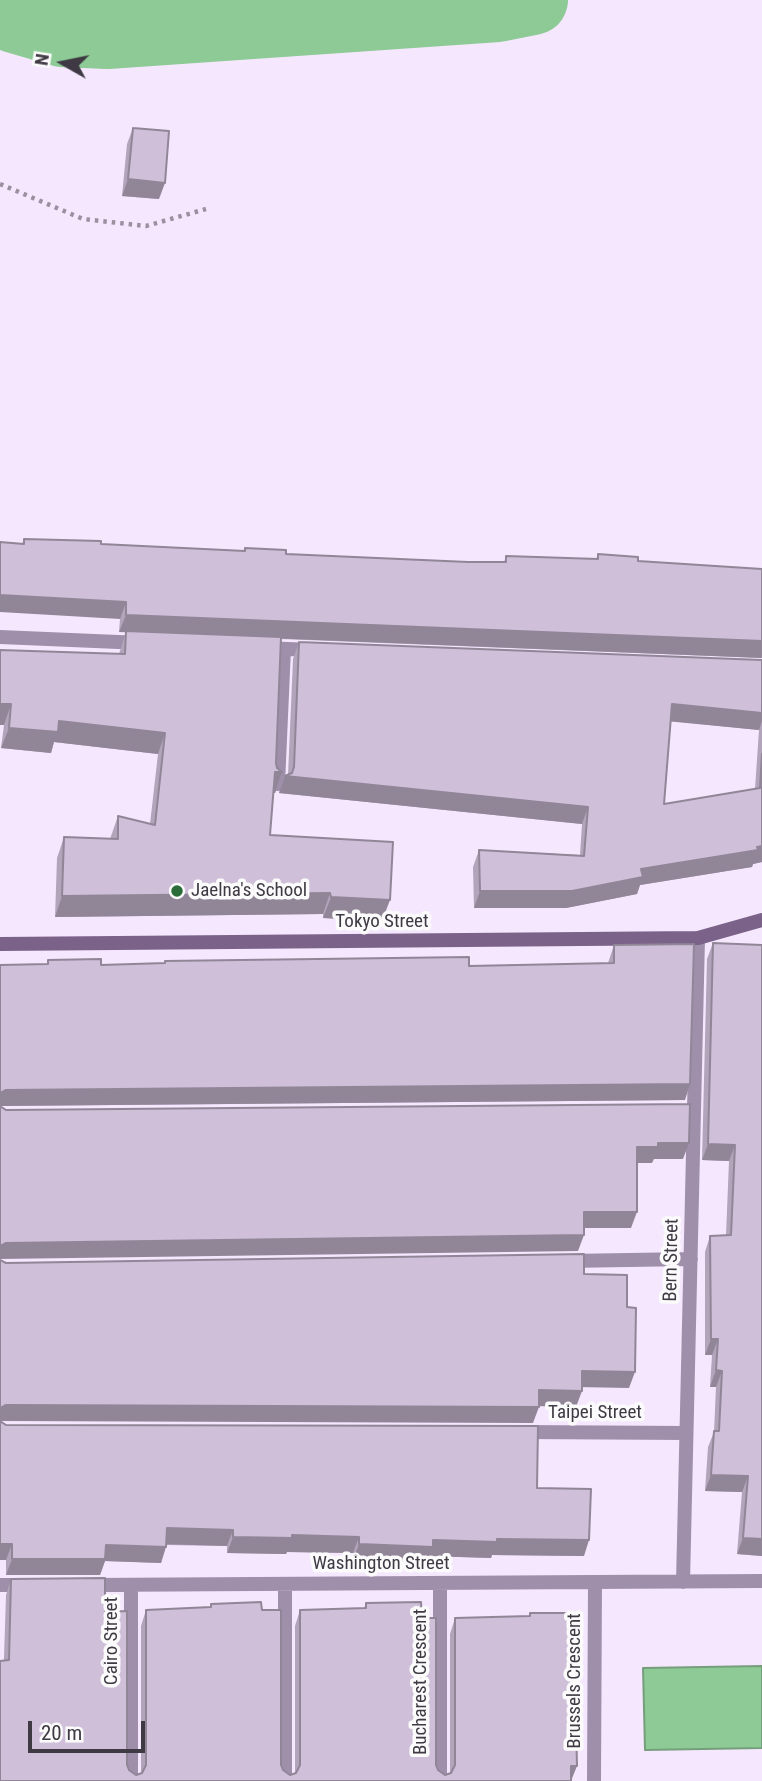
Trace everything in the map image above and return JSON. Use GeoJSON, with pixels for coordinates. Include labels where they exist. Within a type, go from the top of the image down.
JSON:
{"type":"FeatureCollection","features":[{"type":"Feature","properties":{"kind":"street"},"geometry":{"type":"LineString","coordinates":[[0,637],[162,644]]}},
{"type":"Feature","properties":{"kind":"street"},"geometry":{"type":"LineString","coordinates":[[243,647],[325,650]]}},
{"type":"Feature","properties":{"kind":"street"},"geometry":{"type":"LineString","coordinates":[[278,784],[284,649]]}},
{"type":"Feature","properties":{"kind":"street","name":"Tokyo Street"},"geometry":{"type":"LineString","coordinates":[[0,944],[698,938],[762,920]]}},
{"type":"Feature","properties":{"kind":"street","name":"Bern Street"},"geometry":{"type":"LineString","coordinates":[[682,1582],[691,1259],[687,1110],[698,938]]}},
{"type":"Feature","properties":{"kind":"street"},"geometry":{"type":"LineString","coordinates":[[553,1261],[691,1259]]}},
{"type":"Feature","properties":{"kind":"street","name":"Taipei Street"},"geometry":{"type":"LineString","coordinates":[[508,1432],[686,1433]]}},
{"type":"Feature","properties":{"kind":"street","name":"Washington Street"},"geometry":{"type":"LineString","coordinates":[[79,1585],[762,1581]]}},
{"type":"Feature","properties":{"kind":"street","name":"Brussels Crescent"},"geometry":{"type":"LineString","coordinates":[[594,1781],[595,1582]]}},
{"type":"Feature","properties":{"kind":"street","name":"Bucharest Crescent"},"geometry":{"type":"LineString","coordinates":[[440,1583],[440,1781]]}},
{"type":"Feature","properties":{"kind":"street"},"geometry":{"type":"LineString","coordinates":[[285,1584],[285,1781]]}},
{"type":"Feature","properties":{"kind":"street"},"geometry":{"type":"LineString","coordinates":[[0,1586],[39,1585]]}},
{"type":"Feature","properties":{"kind":"street","name":"Cairo Street"},"geometry":{"type":"LineString","coordinates":[[131,1585],[131,1781]]}},
{"type":"Feature","properties":{"kind":"path"},"geometry":{"type":"LineString","coordinates":[[0,184],[83,219],[146,226],[206,209]]}},
{"type":"Feature","properties":{"kind":"shaded area"},"geometry":{"type":"Polygon","coordinates":[[[762,1666],[762,1748],[645,1750],[643,1668],[762,1666]]]}},
{"type":"Feature","properties":{"kind":"building"},"geometry":{"type":"Polygon","coordinates":[[[133,128],[169,131],[165,183],[128,179],[133,128]]]}},
{"type":"Feature","properties":{"kind":"building"},"geometry":{"type":"Polygon","coordinates":[[[24,539],[101,541],[101,544],[245,551],[245,548],[286,550],[286,554],[468,562],[506,562],[506,556],[598,559],[598,554],[638,557],[638,561],[762,569],[762,641],[126,615],[126,602],[0,595],[0,542],[24,544],[24,539]]]}},
{"type":"Feature","properties":{"kind":"building"},"geometry":{"type":"Polygon","coordinates":[[[126,631],[281,637],[276,763],[282,772],[275,772],[270,835],[393,842],[390,900],[331,897],[330,893],[62,896],[64,837],[118,839],[118,816],[155,825],[165,733],[59,721],[58,732],[9,728],[11,704],[0,704],[0,650],[125,654],[126,631]]]}},
{"type":"Feature","properties":{"kind":"building"},"geometry":{"type":"Polygon","coordinates":[[[299,642],[762,660],[762,713],[672,704],[664,804],[760,788],[762,754],[762,846],[757,847],[758,850],[641,869],[643,877],[572,891],[480,891],[479,850],[584,856],[588,807],[285,776],[292,773],[294,767],[299,642]]]}},
{"type":"Feature","properties":{"kind":"building"},"geometry":{"type":"Polygon","coordinates":[[[713,943],[762,945],[762,1539],[743,1538],[748,1476],[711,1475],[714,1431],[719,1431],[722,1371],[716,1370],[718,1339],[711,1339],[710,1236],[731,1235],[735,1145],[708,1144],[713,943]]]}},
{"type":"Feature","properties":{"kind":"building"},"geometry":{"type":"Polygon","coordinates":[[[694,944],[690,1084],[6,1090],[0,1093],[0,965],[48,964],[48,960],[101,959],[101,965],[165,961],[469,957],[469,966],[614,963],[614,945],[694,944]]]}},
{"type":"Feature","properties":{"kind":"building"},"geometry":{"type":"Polygon","coordinates":[[[690,1104],[689,1143],[658,1143],[658,1147],[637,1147],[637,1212],[584,1212],[584,1235],[6,1243],[0,1246],[0,1106],[6,1110],[690,1104]]]}},
{"type":"Feature","properties":{"kind":"building"},"geometry":{"type":"Polygon","coordinates":[[[584,1254],[584,1274],[627,1275],[627,1307],[636,1308],[635,1372],[582,1371],[582,1391],[539,1390],[539,1407],[6,1405],[0,1408],[0,1260],[6,1263],[584,1254]]]}},
{"type":"Feature","properties":{"kind":"building"},"geometry":{"type":"Polygon","coordinates":[[[0,1421],[6,1425],[538,1426],[537,1488],[591,1489],[589,1540],[433,1540],[433,1547],[359,1544],[359,1537],[233,1537],[233,1530],[167,1528],[166,1547],[106,1545],[105,1559],[12,1559],[12,1544],[0,1544],[0,1421]]]}},
{"type":"Feature","properties":{"kind":"building"},"geometry":{"type":"Polygon","coordinates":[[[105,1578],[105,1612],[127,1611],[127,1765],[136,1775],[142,1773],[146,1765],[146,1610],[261,1602],[262,1610],[281,1610],[281,1765],[290,1775],[296,1773],[300,1765],[300,1610],[366,1608],[366,1603],[421,1602],[422,1618],[436,1618],[436,1765],[445,1775],[451,1773],[455,1765],[455,1618],[577,1613],[577,1766],[571,1766],[571,1781],[0,1781],[0,1661],[9,1660],[11,1579],[105,1578]]]}},
{"type":"Feature","properties":{"kind":"waterway"},"geometry":{"type":"LineString","coordinates":[[0,11],[14,18],[62,32],[107,34],[498,7],[533,0]]}},
{"type":"Feature","properties":{"kind":"place","name":"Jaelna's School"},"geometry":{"type":"Point","coordinates":[177,891]}}]}
